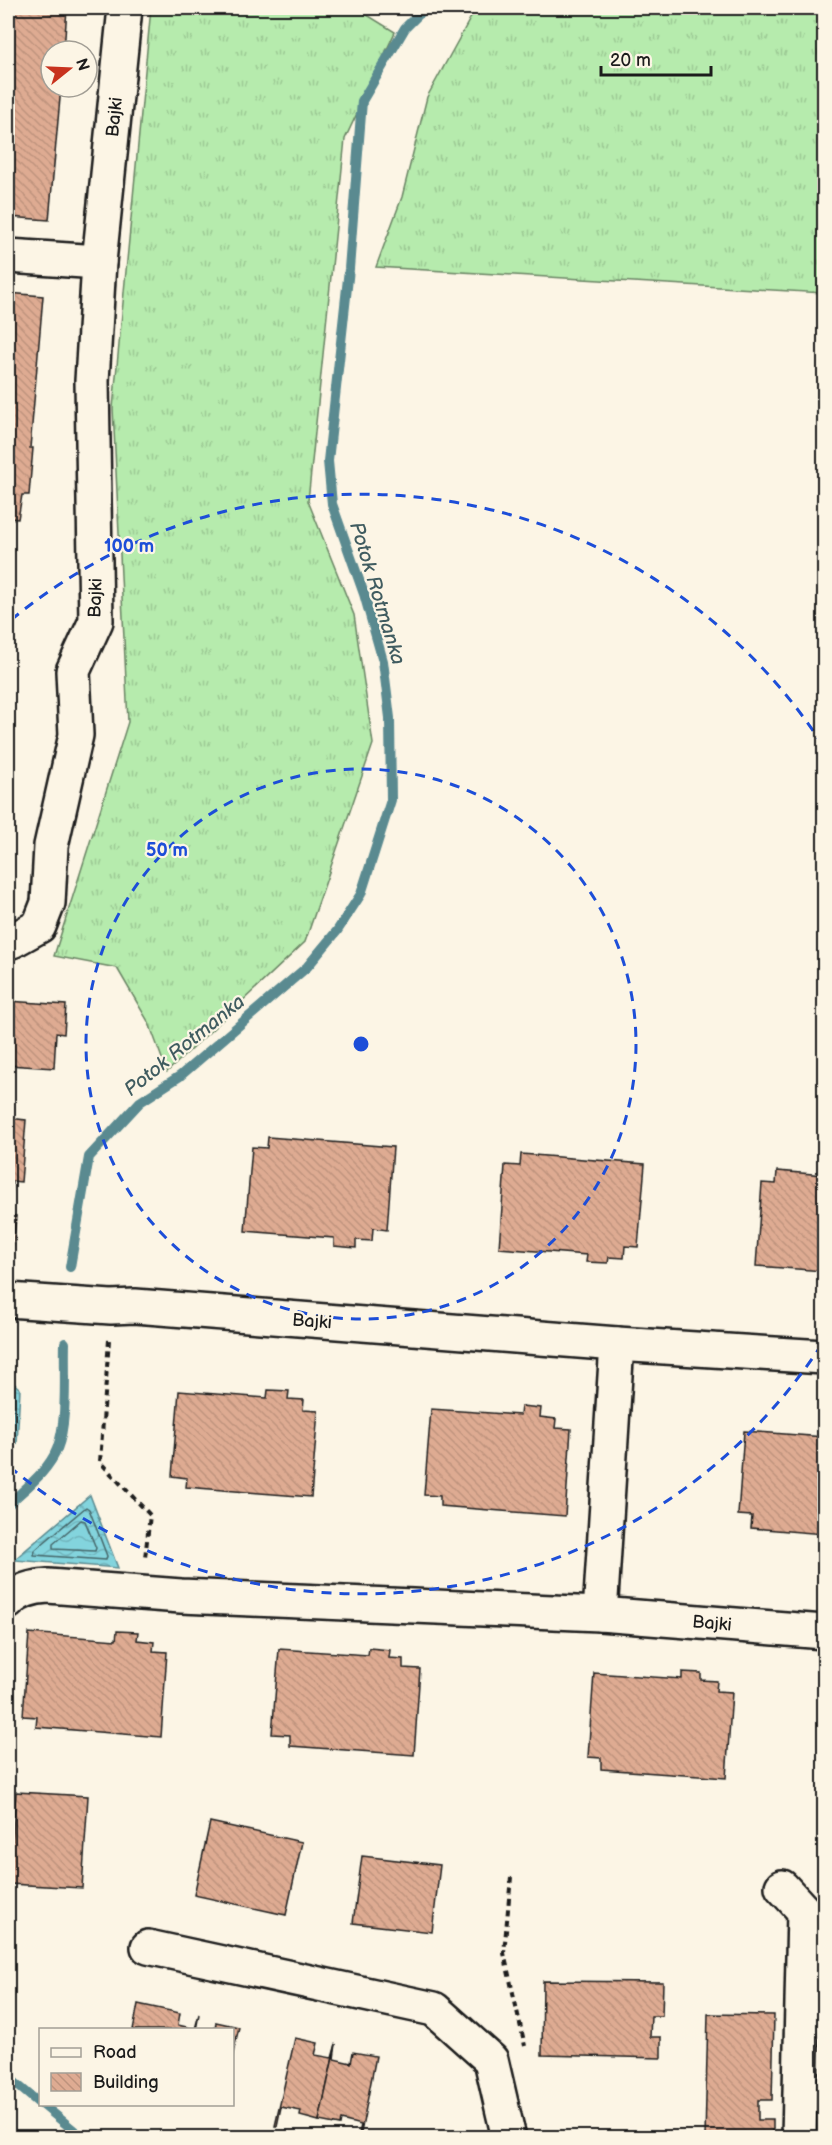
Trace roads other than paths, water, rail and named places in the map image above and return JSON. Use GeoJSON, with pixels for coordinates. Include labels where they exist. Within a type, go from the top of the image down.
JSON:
{"type":"FeatureCollection","features":[{"type":"Feature","properties":{"kind":"street","name":"Bajki"},"geometry":{"type":"LineString","coordinates":[[8,941],[39,926],[48,903],[51,846],[76,735],[73,671],[96,621],[92,381],[99,262],[125,8]]}},
{"type":"Feature","properties":{"kind":"street"},"geometry":{"type":"LineString","coordinates":[[8,256],[99,262]]}},
{"type":"Feature","properties":{"kind":"street","name":"Bajki"},"geometry":{"type":"LineString","coordinates":[[8,1300],[111,1307],[135,1306],[825,1358]]}},
{"type":"Feature","properties":{"kind":"street"},"geometry":{"type":"LineString","coordinates":[[600,1614],[617,1344]]}},
{"type":"Feature","properties":{"kind":"street","name":"Bajki"},"geometry":{"type":"LineString","coordinates":[[8,1602],[32,1587],[48,1586],[181,1596],[600,1614],[825,1632]]}},
{"type":"Feature","properties":{"kind":"street"},"geometry":{"type":"LineString","coordinates":[[783,1887],[804,1911],[799,2138]]}},
{"type":"Feature","properties":{"kind":"street"},"geometry":{"type":"LineString","coordinates":[[148,1947],[434,2009],[491,2060],[509,2138]]}},
{"type":"Feature","properties":{"kind":"water"},"geometry":{"type":"Polygon","coordinates":[[[8,1378],[20,1389],[17,1444],[8,1449],[8,1378]]]}},
{"type":"Feature","properties":{"kind":"water"},"geometry":{"type":"Polygon","coordinates":[[[90,1495],[118,1568],[14,1560],[90,1495]]]}},
{"type":"Feature","properties":{"kind":"waterway","name":"Potok Rotmanka"},"geometry":{"type":"LineString","coordinates":[[70,1267],[89,1157],[140,1102],[180,1076],[307,967],[337,931],[361,894],[391,800],[390,718],[383,661],[364,594],[332,504],[328,461],[349,269],[362,101],[405,28],[425,8]]}},
{"type":"Feature","properties":{"kind":"waterway","name":"Potok Rotmanka"},"geometry":{"type":"LineString","coordinates":[[8,1505],[42,1473],[57,1449],[64,1412],[65,1343]]}},
{"type":"Feature","properties":{"kind":"waterway","name":"Potok Rotmanka"},"geometry":{"type":"LineString","coordinates":[[8,2077],[39,2103]]}},
{"type":"Feature","properties":{"kind":"waterway","name":"Potok Rotmanka"},"geometry":{"type":"LineString","coordinates":[[44,2106],[83,2138]]}}]}
